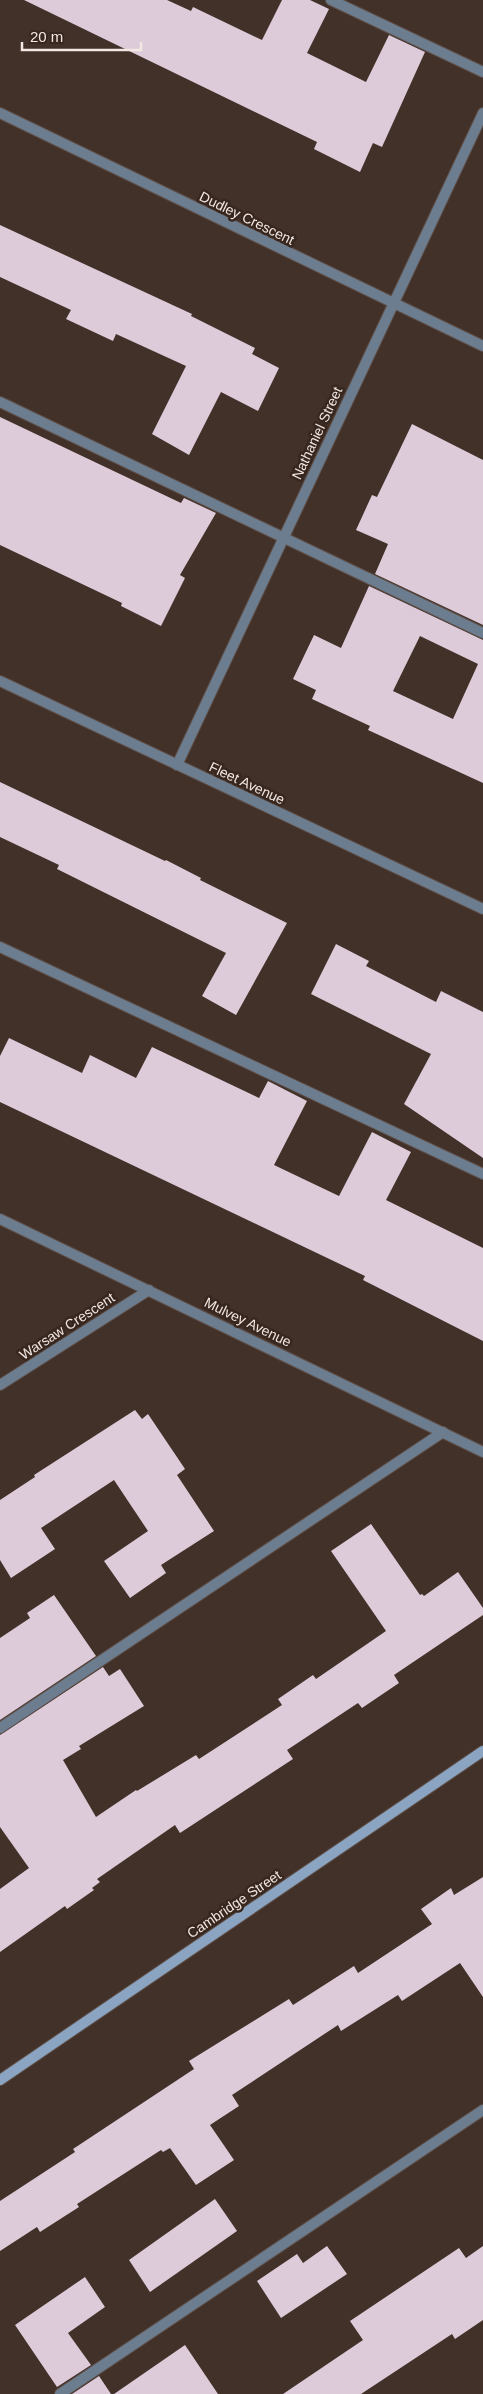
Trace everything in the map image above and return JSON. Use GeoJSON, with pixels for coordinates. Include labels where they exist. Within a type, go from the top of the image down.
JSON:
{"type":"FeatureCollection","features":[{"type":"Feature","properties":{"kind":"street"},"geometry":{"type":"LineString","coordinates":[[331,0],[483,72]]}},
{"type":"Feature","properties":{"kind":"street","name":"Dudley Crescent"},"geometry":{"type":"LineString","coordinates":[[0,113],[483,346]]}},
{"type":"Feature","properties":{"kind":"street","name":"Nathaniel Street"},"geometry":{"type":"LineString","coordinates":[[177,765],[483,113]]}},
{"type":"Feature","properties":{"kind":"street"},"geometry":{"type":"LineString","coordinates":[[0,402],[483,634]]}},
{"type":"Feature","properties":{"kind":"street","name":"Fleet Avenue"},"geometry":{"type":"LineString","coordinates":[[0,681],[483,909]]}},
{"type":"Feature","properties":{"kind":"street"},"geometry":{"type":"LineString","coordinates":[[0,947],[483,1174]]}},
{"type":"Feature","properties":{"kind":"street","name":"Mulvey Avenue"},"geometry":{"type":"LineString","coordinates":[[0,1219],[483,1452]]}},
{"type":"Feature","properties":{"kind":"street","name":"Warsaw Crescent"},"geometry":{"type":"LineString","coordinates":[[0,1385],[149,1290]]}},
{"type":"Feature","properties":{"kind":"street"},"geometry":{"type":"LineString","coordinates":[[0,1728],[443,1432]]}},
{"type":"Feature","properties":{"kind":"street","name":"Cambridge Street"},"geometry":{"type":"LineString","coordinates":[[0,2080],[483,1751]]}},
{"type":"Feature","properties":{"kind":"street"},"geometry":{"type":"LineString","coordinates":[[60,2394],[483,2110]]}},
{"type":"Feature","properties":{"kind":"building"},"geometry":{"type":"Polygon","coordinates":[[[24,0],[167,0],[191,11],[193,7],[262,40],[282,0],[310,0],[329,9],[307,53],[366,82],[389,35],[425,52],[382,147],[373,143],[360,172],[314,149],[317,142],[24,0]]]}},
{"type":"Feature","properties":{"kind":"building"},"geometry":{"type":"Polygon","coordinates":[[[0,225],[192,314],[191,316],[255,348],[252,354],[279,368],[258,411],[221,392],[189,455],[152,434],[186,366],[116,334],[113,341],[66,319],[71,310],[0,277],[0,225]]]}},
{"type":"Feature","properties":{"kind":"building"},"geometry":{"type":"Polygon","coordinates":[[[0,417],[181,503],[184,498],[216,513],[180,575],[185,578],[161,626],[121,606],[122,603],[0,545],[0,417]]]}},
{"type":"Feature","properties":{"kind":"building"},"geometry":{"type":"Polygon","coordinates":[[[412,424],[483,460],[483,625],[375,574],[388,544],[356,530],[372,495],[377,497],[412,424]]]}},
{"type":"Feature","properties":{"kind":"building"},"geometry":{"type":"Polygon","coordinates":[[[369,586],[483,640],[483,783],[368,730],[370,726],[312,699],[316,690],[293,679],[314,635],[341,648],[369,586]],[[420,636],[393,691],[453,719],[478,664],[420,636]]]}},
{"type":"Feature","properties":{"kind":"building"},"geometry":{"type":"Polygon","coordinates":[[[0,782],[166,860],[201,878],[200,880],[287,923],[236,1015],[202,996],[226,953],[57,869],[59,865],[0,837],[0,782]]]}},
{"type":"Feature","properties":{"kind":"building"},"geometry":{"type":"Polygon","coordinates":[[[336,944],[369,961],[366,966],[436,1002],[441,991],[483,1012],[483,1158],[404,1104],[431,1054],[311,994],[336,944]]]}},
{"type":"Feature","properties":{"kind":"building"},"geometry":{"type":"Polygon","coordinates":[[[9,1038],[82,1073],[90,1055],[136,1078],[152,1047],[259,1098],[268,1081],[307,1101],[274,1165],[339,1196],[372,1132],[411,1152],[386,1200],[483,1248],[483,1341],[363,1280],[365,1276],[0,1102],[0,1056],[9,1038]]]}},
{"type":"Feature","properties":{"kind":"building"},"geometry":{"type":"Polygon","coordinates":[[[135,1410],[142,1419],[148,1414],[185,1469],[177,1475],[214,1531],[161,1565],[166,1573],[130,1598],[104,1561],[148,1531],[114,1480],[41,1528],[55,1549],[11,1578],[0,1560],[0,1500],[35,1477],[34,1475],[135,1410]]]}},
{"type":"Feature","properties":{"kind":"building"},"geometry":{"type":"Polygon","coordinates":[[[371,1524],[420,1595],[424,1596],[458,1572],[483,1608],[483,1615],[394,1675],[399,1683],[362,1708],[358,1703],[287,1750],[293,1759],[180,1833],[175,1825],[97,1879],[100,1882],[92,1888],[94,1890],[67,1909],[65,1906],[0,1952],[0,1889],[29,1868],[0,1827],[0,1735],[103,1667],[109,1676],[120,1669],[144,1706],[79,1746],[81,1749],[63,1760],[96,1817],[136,1790],[196,1755],[199,1759],[282,1705],[278,1699],[313,1675],[316,1679],[386,1631],[331,1551],[371,1524]]]}},
{"type":"Feature","properties":{"kind":"building"},"geometry":{"type":"Polygon","coordinates":[[[54,1595],[96,1656],[0,1720],[0,1638],[30,1618],[27,1613],[54,1595]]]}},
{"type":"Feature","properties":{"kind":"building"},"geometry":{"type":"Polygon","coordinates":[[[483,1877],[483,1997],[460,1963],[402,2001],[398,1995],[341,2031],[338,2025],[232,2095],[239,2106],[210,2125],[234,2160],[196,2185],[170,2148],[163,2152],[161,2150],[77,2204],[79,2207],[40,2232],[37,2227],[0,2251],[0,2201],[75,2152],[73,2149],[194,2069],[189,2061],[289,1999],[293,2005],[354,1966],[358,1973],[432,1924],[421,1909],[451,1888],[454,1895],[483,1877]]]}},
{"type":"Feature","properties":{"kind":"building"},"geometry":{"type":"Polygon","coordinates":[[[215,2199],[237,2231],[150,2292],[129,2260],[215,2199]]]}},
{"type":"Feature","properties":{"kind":"building"},"geometry":{"type":"Polygon","coordinates":[[[327,2246],[347,2274],[281,2318],[257,2281],[297,2254],[303,2263],[327,2246]]]}},
{"type":"Feature","properties":{"kind":"building"},"geometry":{"type":"Polygon","coordinates":[[[483,2246],[483,2320],[455,2339],[452,2334],[361,2394],[283,2394],[363,2340],[350,2321],[459,2248],[466,2258],[483,2246]]]}},
{"type":"Feature","properties":{"kind":"building"},"geometry":{"type":"Polygon","coordinates":[[[85,2277],[105,2307],[68,2333],[91,2365],[57,2387],[15,2325],[85,2277]]]}},
{"type":"Feature","properties":{"kind":"building"},"geometry":{"type":"Polygon","coordinates":[[[185,2345],[218,2394],[114,2394],[185,2345]]]}},
{"type":"Feature","properties":{"kind":"building"},"geometry":{"type":"Polygon","coordinates":[[[99,2376],[111,2394],[72,2394],[99,2376]]]}}]}
